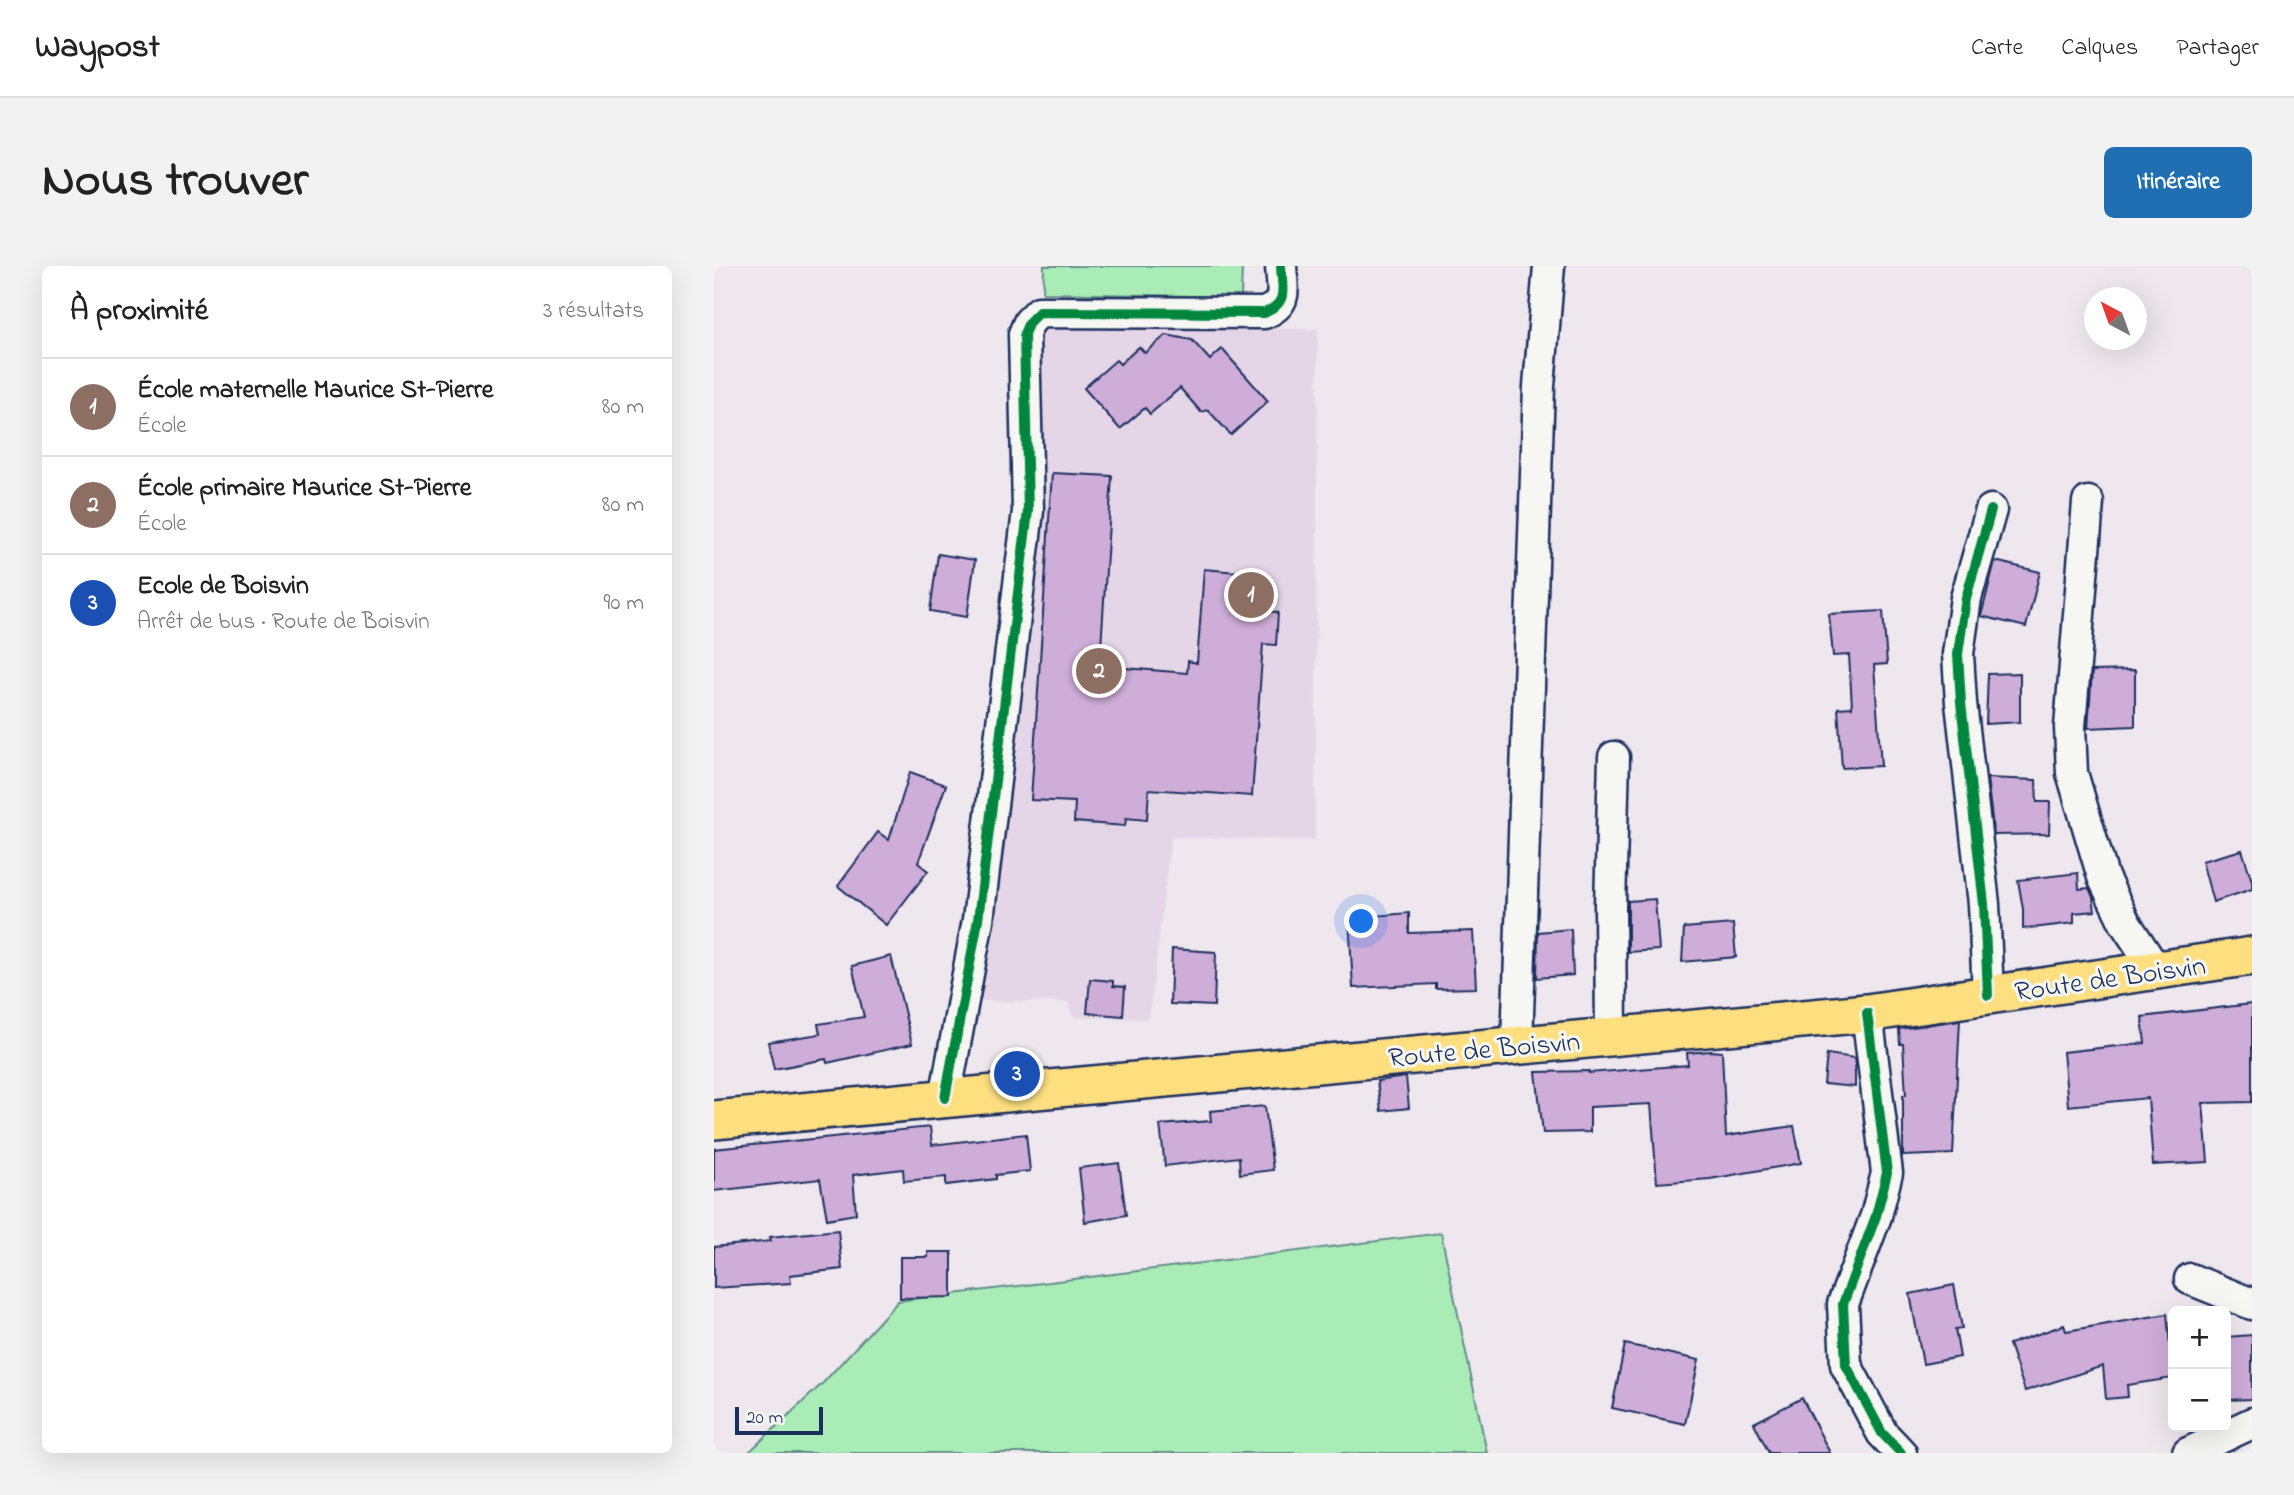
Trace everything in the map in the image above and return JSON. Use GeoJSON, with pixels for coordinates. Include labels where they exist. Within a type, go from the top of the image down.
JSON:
{"type":"FeatureCollection","features":[{"type":"Feature","properties":{"kind":"main road","name":"Route de Boisvin"},"geometry":{"type":"LineString","coordinates":[[714,1120],[1867,1013],[2252,956]]}},
{"type":"Feature","properties":{"kind":"street"},"geometry":{"type":"LineString","coordinates":[[944,1098],[978,920],[1028,511],[1024,334],[1029,322],[1039,312],[1264,313],[1276,309],[1282,300],[1281,266]]}},
{"type":"Feature","properties":{"kind":"street"},"geometry":{"type":"LineString","coordinates":[[1517,1045],[1539,386],[1549,266]]}},
{"type":"Feature","properties":{"kind":"street"},"geometry":{"type":"LineString","coordinates":[[2088,502],[2070,726],[2072,772],[2103,877],[2125,923],[2156,970]]}},
{"type":"Feature","properties":{"kind":"street"},"geometry":{"type":"LineString","coordinates":[[1987,995],[1984,904],[1958,654],[1966,598],[1991,510]]}},
{"type":"Feature","properties":{"kind":"street"},"geometry":{"type":"LineString","coordinates":[[1611,1036],[1609,906],[1614,757]]}},
{"type":"Feature","properties":{"kind":"street"},"geometry":{"type":"LineString","coordinates":[[1867,1013],[1887,1173],[1876,1216],[1843,1304],[1846,1365],[1882,1433],[1901,1453]]}},
{"type":"Feature","properties":{"kind":"street"},"geometry":{"type":"LineString","coordinates":[[2190,1279],[2252,1304]]}},
{"type":"Feature","properties":{"kind":"street"},"geometry":{"type":"LineString","coordinates":[[2188,1453],[2252,1423]]}},
{"type":"Feature","properties":{"kind":"shaded area"},"geometry":{"type":"Polygon","coordinates":[[[1041,325],[1318,329],[1315,840],[1171,837],[1149,1019],[1073,1017],[1068,1002],[977,1001],[1037,505],[1041,325]]]}},
{"type":"Feature","properties":{"kind":"green space"},"geometry":{"type":"Polygon","coordinates":[[[1044,266],[1242,266],[1241,297],[1043,293],[1044,266]]]}},
{"type":"Feature","properties":{"kind":"green space"},"geometry":{"type":"Polygon","coordinates":[[[1441,1233],[1487,1453],[748,1453],[823,1383],[898,1301],[1441,1233]]]}},
{"type":"Feature","properties":{"kind":"building"},"geometry":{"type":"Polygon","coordinates":[[[1166,335],[1192,340],[1210,360],[1222,349],[1268,401],[1231,435],[1208,410],[1201,412],[1180,388],[1150,414],[1145,408],[1120,429],[1084,388],[1116,360],[1120,364],[1139,347],[1145,353],[1166,335]]]}},
{"type":"Feature","properties":{"kind":"building"},"geometry":{"type":"Polygon","coordinates":[[[1052,473],[1112,476],[1100,663],[1125,665],[1125,668],[1187,673],[1188,661],[1197,663],[1204,569],[1237,572],[1234,609],[1278,612],[1276,645],[1263,644],[1252,796],[1149,789],[1147,820],[1126,818],[1125,826],[1074,822],[1075,802],[1031,800],[1052,473]]]}},
{"type":"Feature","properties":{"kind":"building"},"geometry":{"type":"Polygon","coordinates":[[[938,554],[975,560],[967,617],[930,611],[938,554]]]}},
{"type":"Feature","properties":{"kind":"building"},"geometry":{"type":"Polygon","coordinates":[[[1995,561],[2040,572],[2026,627],[1981,616],[1995,561]]]}},
{"type":"Feature","properties":{"kind":"building"},"geometry":{"type":"Polygon","coordinates":[[[1883,611],[1887,664],[1874,665],[1881,766],[1842,768],[1838,708],[1852,707],[1849,655],[1833,656],[1829,614],[1883,611]]]}},
{"type":"Feature","properties":{"kind":"building"},"geometry":{"type":"Polygon","coordinates":[[[2135,670],[2135,726],[2088,728],[2092,671],[2135,670]]]}},
{"type":"Feature","properties":{"kind":"building"},"geometry":{"type":"Polygon","coordinates":[[[2020,673],[2020,722],[1986,724],[1988,674],[2020,673]]]}},
{"type":"Feature","properties":{"kind":"building"},"geometry":{"type":"Polygon","coordinates":[[[910,772],[946,785],[918,863],[928,871],[886,925],[838,886],[878,832],[889,840],[910,772]]]}},
{"type":"Feature","properties":{"kind":"building"},"geometry":{"type":"Polygon","coordinates":[[[1987,778],[2036,780],[2037,802],[2050,802],[2049,834],[1994,835],[1987,778]]]}},
{"type":"Feature","properties":{"kind":"building"},"geometry":{"type":"Polygon","coordinates":[[[2242,850],[2252,889],[2213,902],[2202,861],[2242,850]]]}},
{"type":"Feature","properties":{"kind":"building"},"geometry":{"type":"Polygon","coordinates":[[[2078,873],[2079,889],[2089,888],[2095,911],[2074,913],[2074,923],[2023,929],[2018,880],[2078,873]]]}},
{"type":"Feature","properties":{"kind":"building"},"geometry":{"type":"Polygon","coordinates":[[[1655,899],[1659,950],[1628,952],[1628,901],[1655,899]]]}},
{"type":"Feature","properties":{"kind":"building"},"geometry":{"type":"Polygon","coordinates":[[[1409,913],[1409,933],[1473,931],[1476,988],[1436,989],[1436,984],[1353,988],[1349,918],[1409,913]]]}},
{"type":"Feature","properties":{"kind":"building"},"geometry":{"type":"Polygon","coordinates":[[[1733,924],[1736,957],[1682,962],[1684,928],[1733,924]]]}},
{"type":"Feature","properties":{"kind":"building"},"geometry":{"type":"Polygon","coordinates":[[[1571,929],[1573,975],[1537,978],[1538,932],[1571,929]]]}},
{"type":"Feature","properties":{"kind":"building"},"geometry":{"type":"Polygon","coordinates":[[[1172,949],[1216,952],[1214,1006],[1170,1004],[1172,949]]]}},
{"type":"Feature","properties":{"kind":"building"},"geometry":{"type":"Polygon","coordinates":[[[891,956],[912,1044],[827,1063],[826,1059],[774,1069],[768,1042],[820,1034],[818,1024],[864,1017],[852,966],[891,956]]]}},
{"type":"Feature","properties":{"kind":"building"},"geometry":{"type":"Polygon","coordinates":[[[1090,979],[1113,981],[1113,986],[1125,987],[1123,1016],[1087,1013],[1090,979]]]}},
{"type":"Feature","properties":{"kind":"building"},"geometry":{"type":"Polygon","coordinates":[[[2252,1004],[2252,1102],[2203,1103],[2208,1162],[2153,1165],[2148,1098],[2068,1106],[2063,1052],[2145,1043],[2142,1017],[2252,1004]]]}},
{"type":"Feature","properties":{"kind":"building"},"geometry":{"type":"Polygon","coordinates":[[[1960,1020],[1953,1154],[1903,1156],[1903,1095],[1906,1095],[1903,1044],[1900,1044],[1899,1029],[1960,1020]]]}},
{"type":"Feature","properties":{"kind":"building"},"geometry":{"type":"Polygon","coordinates":[[[1722,1052],[1726,1136],[1794,1126],[1801,1163],[1710,1179],[1657,1183],[1651,1104],[1590,1107],[1590,1132],[1543,1133],[1536,1072],[1589,1073],[1688,1065],[1687,1053],[1722,1052]]]}},
{"type":"Feature","properties":{"kind":"building"},"geometry":{"type":"Polygon","coordinates":[[[1827,1054],[1855,1058],[1855,1087],[1824,1084],[1827,1054]]]}},
{"type":"Feature","properties":{"kind":"building"},"geometry":{"type":"Polygon","coordinates":[[[1406,1077],[1409,1108],[1381,1111],[1377,1081],[1406,1077]]]}},
{"type":"Feature","properties":{"kind":"building"},"geometry":{"type":"Polygon","coordinates":[[[1265,1106],[1273,1170],[1240,1174],[1239,1157],[1165,1166],[1160,1125],[1211,1121],[1210,1111],[1265,1106]]]}},
{"type":"Feature","properties":{"kind":"building"},"geometry":{"type":"Polygon","coordinates":[[[930,1127],[932,1145],[1026,1134],[1030,1171],[996,1175],[996,1179],[946,1185],[946,1177],[904,1181],[903,1169],[853,1175],[856,1214],[827,1219],[820,1179],[714,1191],[714,1149],[930,1127]]]}},
{"type":"Feature","properties":{"kind":"building"},"geometry":{"type":"Polygon","coordinates":[[[1119,1163],[1126,1215],[1085,1222],[1079,1168],[1119,1163]]]}},
{"type":"Feature","properties":{"kind":"building"},"geometry":{"type":"Polygon","coordinates":[[[838,1230],[842,1269],[790,1275],[791,1283],[714,1288],[714,1247],[771,1241],[770,1237],[838,1230]]]}},
{"type":"Feature","properties":{"kind":"building"},"geometry":{"type":"Polygon","coordinates":[[[928,1252],[952,1252],[952,1297],[900,1298],[900,1257],[928,1257],[928,1252]]]}},
{"type":"Feature","properties":{"kind":"building"},"geometry":{"type":"Polygon","coordinates":[[[1954,1285],[1962,1328],[1955,1329],[1960,1357],[1923,1364],[1910,1294],[1954,1285]]]}},
{"type":"Feature","properties":{"kind":"building"},"geometry":{"type":"Polygon","coordinates":[[[2167,1314],[2168,1379],[2127,1385],[2128,1397],[2106,1399],[2103,1366],[2025,1391],[2009,1344],[2064,1325],[2066,1331],[2167,1314]]]}},
{"type":"Feature","properties":{"kind":"building"},"geometry":{"type":"Polygon","coordinates":[[[2252,1335],[2252,1399],[2231,1400],[2231,1337],[2252,1335]]]}},
{"type":"Feature","properties":{"kind":"building"},"geometry":{"type":"Polygon","coordinates":[[[1625,1344],[1699,1360],[1685,1424],[1612,1408],[1625,1344]]]}},
{"type":"Feature","properties":{"kind":"building"},"geometry":{"type":"Polygon","coordinates":[[[1802,1398],[1830,1453],[1769,1453],[1754,1423],[1802,1398]]]}},
{"type":"Feature","properties":{"kind":"cycle path"},"geometry":{"type":"LineString","coordinates":[[945,1098],[978,920],[1028,511],[1024,334],[1029,322],[1039,312],[1264,313],[1281,300],[1281,266]]}},
{"type":"Feature","properties":{"kind":"cycle path"},"geometry":{"type":"LineString","coordinates":[[1988,995],[1984,904],[1958,654],[1966,598],[1991,510]]}},
{"type":"Feature","properties":{"kind":"cycle path"},"geometry":{"type":"LineString","coordinates":[[1867,1013],[1887,1173],[1876,1216],[1843,1304],[1846,1365],[1882,1433],[1901,1453]]}},
{"type":"Feature","properties":{"kind":"place","name":"École maternelle Maurice St-Pierre"},"geometry":{"type":"Point","coordinates":[1251,595]}},
{"type":"Feature","properties":{"kind":"place","name":"École primaire Maurice St-Pierre"},"geometry":{"type":"Point","coordinates":[1099,671]}},
{"type":"Feature","properties":{"kind":"place","name":"Ecole de Boisvin"},"geometry":{"type":"Point","coordinates":[1017,1074]}}]}
